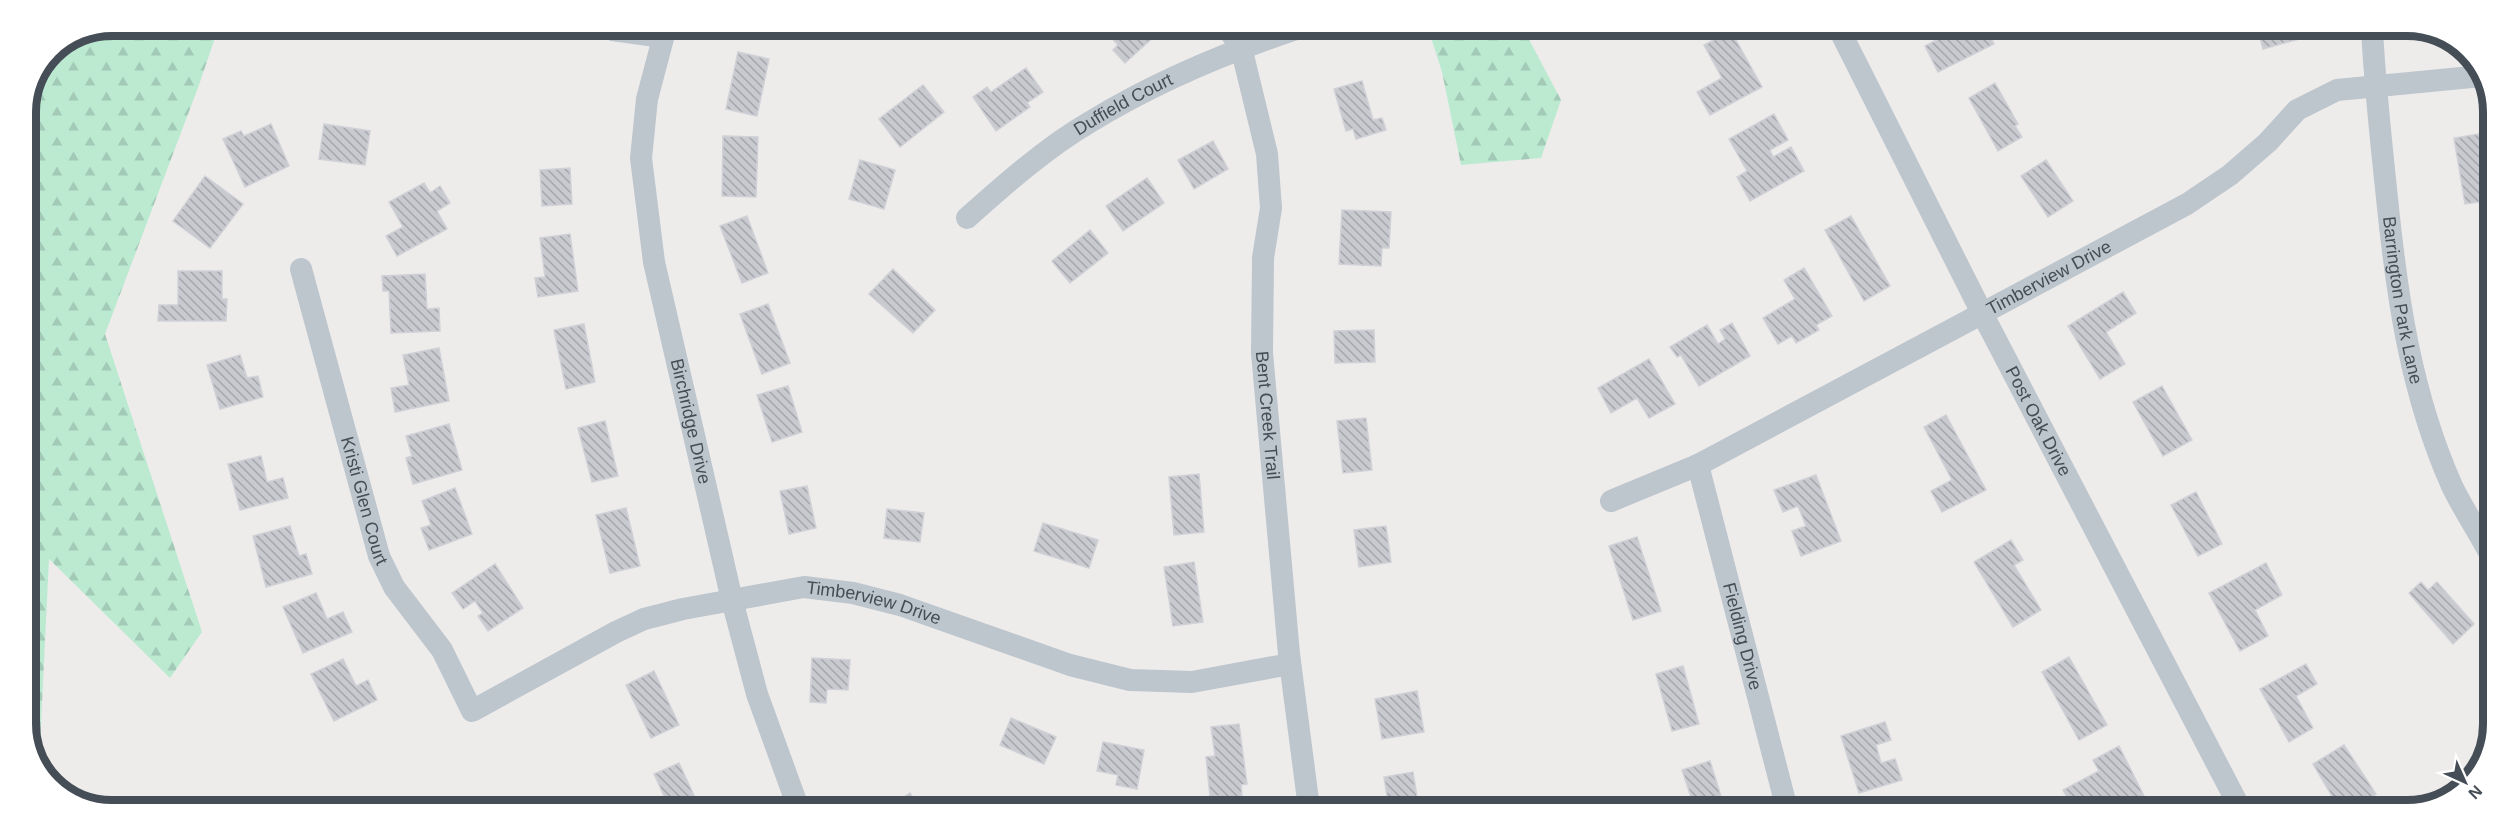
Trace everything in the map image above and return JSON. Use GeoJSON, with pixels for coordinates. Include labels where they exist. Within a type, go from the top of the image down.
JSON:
{"type":"FeatureCollection","features":[{"type":"Feature","properties":{"kind":"street","name":"Birchridge Drive"},"geometry":{"type":"LineString","coordinates":[[663,36],[647,99],[641,158],[653,251],[732,600],[757,694],[795,800]]}},
{"type":"Feature","properties":{"kind":"street","name":"Bent Creek Trail"},"geometry":{"type":"LineString","coordinates":[[1233,36],[1241,47],[1267,154],[1271,208],[1263,258],[1262,353],[1290,663],[1309,800]]}},
{"type":"Feature","properties":{"kind":"street","name":"Duffield Court"},"geometry":{"type":"LineString","coordinates":[[967,218],[998,191],[1088,123],[1130,99],[1241,47],[1275,36]]}},
{"type":"Feature","properties":{"kind":"street","name":"Post Oak Drive"},"geometry":{"type":"LineString","coordinates":[[1843,36],[1982,313],[2236,800]]}},
{"type":"Feature","properties":{"kind":"street","name":"Barrington Park Lane"},"geometry":{"type":"LineString","coordinates":[[2372,36],[2375,85],[2396,292],[2412,371],[2430,431],[2453,487],[2483,541]]}},
{"type":"Feature","properties":{"kind":"street","name":"Timberview Drive"},"geometry":{"type":"LineString","coordinates":[[1611,501],[1698,465],[2187,204],[2230,176],[2268,142],[2298,110],[2337,90],[2474,77]]}},
{"type":"Feature","properties":{"kind":"street","name":"Kristi Glen Court"},"geometry":{"type":"LineString","coordinates":[[301,269],[379,556],[394,587],[447,658],[472,711]]}},
{"type":"Feature","properties":{"kind":"street","name":"Fielding Drive"},"geometry":{"type":"LineString","coordinates":[[1698,465],[1786,800]]}},
{"type":"Feature","properties":{"kind":"street","name":"Timberview Drive"},"geometry":{"type":"LineString","coordinates":[[472,711],[644,619],[804,587],[853,593],[900,605],[1070,665],[1130,680],[1192,682],[1290,663]]}},
{"type":"Feature","properties":{"kind":"green space"},"geometry":{"type":"Polygon","coordinates":[[[216,36],[105,334],[202,632],[170,678],[49,559],[40,748],[36,729],[37,97],[49,70],[58,58],[83,42],[97,37],[216,36]]]}},
{"type":"Feature","properties":{"kind":"green space"},"geometry":{"type":"Polygon","coordinates":[[[1431,36],[1527,36],[1561,100],[1541,158],[1461,165],[1442,72],[1431,36]]]}},
{"type":"Feature","properties":{"kind":"building"},"geometry":{"type":"Polygon","coordinates":[[[1110,36],[1155,36],[1125,63],[1113,50],[1118,45],[1110,36]]]}},
{"type":"Feature","properties":{"kind":"building"},"geometry":{"type":"Polygon","coordinates":[[[1721,36],[1734,36],[1762,87],[1710,115],[1697,92],[1722,78],[1704,45],[1721,36]]]}},
{"type":"Feature","properties":{"kind":"building"},"geometry":{"type":"Polygon","coordinates":[[[1944,36],[1990,36],[1994,44],[1938,72],[1925,46],[1944,36]]]}},
{"type":"Feature","properties":{"kind":"building"},"geometry":{"type":"Polygon","coordinates":[[[2260,36],[2298,36],[2299,39],[2263,49],[2260,36]]]}},
{"type":"Feature","properties":{"kind":"building"},"geometry":{"type":"Polygon","coordinates":[[[738,52],[769,59],[757,116],[726,109],[738,52]]]}},
{"type":"Feature","properties":{"kind":"building"},"geometry":{"type":"Polygon","coordinates":[[[1026,68],[1043,92],[1027,103],[1030,107],[996,131],[973,97],[987,87],[991,92],[1026,68]]]}},
{"type":"Feature","properties":{"kind":"building"},"geometry":{"type":"Polygon","coordinates":[[[1362,81],[1373,120],[1382,118],[1386,130],[1356,139],[1353,129],[1346,131],[1334,89],[1362,81]]]}},
{"type":"Feature","properties":{"kind":"building"},"geometry":{"type":"Polygon","coordinates":[[[1995,83],[2018,124],[2015,126],[2022,137],[1998,151],[1969,98],[1995,83]]]}},
{"type":"Feature","properties":{"kind":"building"},"geometry":{"type":"Polygon","coordinates":[[[923,85],[944,112],[900,147],[879,119],[923,85]]]}},
{"type":"Feature","properties":{"kind":"building"},"geometry":{"type":"Polygon","coordinates":[[[1774,114],[1788,140],[1770,150],[1773,157],[1791,147],[1804,171],[1750,201],[1737,177],[1747,171],[1729,139],[1774,114]]]}},
{"type":"Feature","properties":{"kind":"building"},"geometry":{"type":"Polygon","coordinates":[[[271,124],[289,166],[245,187],[223,139],[241,131],[244,136],[271,124]]]}},
{"type":"Feature","properties":{"kind":"building"},"geometry":{"type":"Polygon","coordinates":[[[324,124],[370,131],[365,165],[319,159],[324,124]]]}},
{"type":"Feature","properties":{"kind":"building"},"geometry":{"type":"Polygon","coordinates":[[[2483,133],[2483,201],[2465,204],[2454,138],[2483,133]]]}},
{"type":"Feature","properties":{"kind":"building"},"geometry":{"type":"Polygon","coordinates":[[[723,136],[758,137],[756,197],[722,196],[723,136]]]}},
{"type":"Feature","properties":{"kind":"building"},"geometry":{"type":"Polygon","coordinates":[[[1213,141],[1228,169],[1194,189],[1178,160],[1213,141]]]}},
{"type":"Feature","properties":{"kind":"building"},"geometry":{"type":"Polygon","coordinates":[[[860,160],[895,170],[884,209],[849,199],[860,160]]]}},
{"type":"Feature","properties":{"kind":"building"},"geometry":{"type":"Polygon","coordinates":[[[2046,160],[2073,201],[2048,217],[2021,176],[2046,160]]]}},
{"type":"Feature","properties":{"kind":"building"},"geometry":{"type":"Polygon","coordinates":[[[570,168],[572,204],[542,206],[540,170],[570,168]]]}},
{"type":"Feature","properties":{"kind":"building"},"geometry":{"type":"Polygon","coordinates":[[[205,176],[243,204],[210,248],[173,221],[205,176]]]}},
{"type":"Feature","properties":{"kind":"building"},"geometry":{"type":"Polygon","coordinates":[[[1147,178],[1164,203],[1123,231],[1106,206],[1147,178]]]}},
{"type":"Feature","properties":{"kind":"building"},"geometry":{"type":"Polygon","coordinates":[[[424,183],[430,193],[440,186],[450,203],[437,211],[447,229],[397,256],[386,236],[403,227],[389,202],[424,183]]]}},
{"type":"Feature","properties":{"kind":"building"},"geometry":{"type":"Polygon","coordinates":[[[1342,210],[1391,212],[1389,248],[1382,248],[1381,266],[1339,264],[1342,210]]]}},
{"type":"Feature","properties":{"kind":"building"},"geometry":{"type":"Polygon","coordinates":[[[747,216],[768,273],[742,283],[720,226],[747,216]]]}},
{"type":"Feature","properties":{"kind":"building"},"geometry":{"type":"Polygon","coordinates":[[[1851,216],[1890,286],[1864,301],[1825,230],[1851,216]]]}},
{"type":"Feature","properties":{"kind":"building"},"geometry":{"type":"Polygon","coordinates":[[[1090,230],[1108,253],[1070,283],[1052,261],[1090,230]]]}},
{"type":"Feature","properties":{"kind":"building"},"geometry":{"type":"Polygon","coordinates":[[[570,234],[578,291],[538,297],[535,278],[545,277],[540,238],[570,234]]]}},
{"type":"Feature","properties":{"kind":"building"},"geometry":{"type":"Polygon","coordinates":[[[1804,268],[1832,316],[1816,325],[1819,330],[1796,343],[1792,336],[1778,344],[1763,318],[1795,299],[1784,280],[1804,268]]]}},
{"type":"Feature","properties":{"kind":"building"},"geometry":{"type":"Polygon","coordinates":[[[893,269],[935,310],[913,333],[869,294],[893,269]]]}},
{"type":"Feature","properties":{"kind":"building"},"geometry":{"type":"Polygon","coordinates":[[[178,271],[222,271],[222,299],[227,299],[226,321],[158,321],[159,305],[178,305],[178,271]]]}},
{"type":"Feature","properties":{"kind":"building"},"geometry":{"type":"Polygon","coordinates":[[[425,274],[427,309],[439,308],[440,331],[391,333],[389,291],[383,291],[382,276],[425,274]]]}},
{"type":"Feature","properties":{"kind":"building"},"geometry":{"type":"Polygon","coordinates":[[[2123,292],[2136,313],[2106,332],[2125,364],[2100,379],[2068,326],[2123,292]]]}},
{"type":"Feature","properties":{"kind":"building"},"geometry":{"type":"Polygon","coordinates":[[[768,304],[790,363],[762,374],[740,314],[768,304]]]}},
{"type":"Feature","properties":{"kind":"building"},"geometry":{"type":"Polygon","coordinates":[[[1732,323],[1750,356],[1699,386],[1681,355],[1677,357],[1670,347],[1707,325],[1718,344],[1725,339],[1720,330],[1732,323]]]}},
{"type":"Feature","properties":{"kind":"building"},"geometry":{"type":"Polygon","coordinates":[[[584,324],[595,382],[566,389],[554,330],[584,324]]]}},
{"type":"Feature","properties":{"kind":"building"},"geometry":{"type":"Polygon","coordinates":[[[1374,330],[1375,362],[1335,363],[1334,331],[1374,330]]]}},
{"type":"Feature","properties":{"kind":"building"},"geometry":{"type":"Polygon","coordinates":[[[439,348],[449,401],[395,412],[391,388],[409,385],[403,355],[439,348]]]}},
{"type":"Feature","properties":{"kind":"building"},"geometry":{"type":"Polygon","coordinates":[[[240,355],[247,378],[258,376],[263,397],[220,409],[207,365],[240,355]]]}},
{"type":"Feature","properties":{"kind":"building"},"geometry":{"type":"Polygon","coordinates":[[[1649,359],[1675,404],[1649,418],[1637,398],[1611,413],[1598,388],[1649,359]]]}},
{"type":"Feature","properties":{"kind":"building"},"geometry":{"type":"Polygon","coordinates":[[[788,386],[802,432],[772,442],[757,395],[788,386]]]}},
{"type":"Feature","properties":{"kind":"building"},"geometry":{"type":"Polygon","coordinates":[[[2162,386],[2192,440],[2163,456],[2133,402],[2162,386]]]}},
{"type":"Feature","properties":{"kind":"building"},"geometry":{"type":"Polygon","coordinates":[[[1946,415],[1986,490],[1942,512],[1931,491],[1952,480],[1924,427],[1946,415]]]}},
{"type":"Feature","properties":{"kind":"building"},"geometry":{"type":"Polygon","coordinates":[[[1366,418],[1372,470],[1343,473],[1337,421],[1366,418]]]}},
{"type":"Feature","properties":{"kind":"building"},"geometry":{"type":"Polygon","coordinates":[[[605,421],[618,476],[592,482],[578,428],[605,421]]]}},
{"type":"Feature","properties":{"kind":"building"},"geometry":{"type":"Polygon","coordinates":[[[449,424],[462,470],[413,484],[406,458],[412,456],[406,436],[449,424]]]}},
{"type":"Feature","properties":{"kind":"building"},"geometry":{"type":"Polygon","coordinates":[[[261,456],[267,482],[283,478],[288,498],[240,510],[228,464],[261,456]]]}},
{"type":"Feature","properties":{"kind":"building"},"geometry":{"type":"Polygon","coordinates":[[[1199,474],[1204,532],[1174,535],[1169,477],[1199,474]]]}},
{"type":"Feature","properties":{"kind":"building"},"geometry":{"type":"Polygon","coordinates":[[[1816,475],[1841,541],[1801,556],[1792,531],[1806,526],[1798,506],[1783,512],[1774,490],[1816,475]]]}},
{"type":"Feature","properties":{"kind":"building"},"geometry":{"type":"Polygon","coordinates":[[[807,486],[816,528],[789,534],[780,491],[807,486]]]}},
{"type":"Feature","properties":{"kind":"building"},"geometry":{"type":"Polygon","coordinates":[[[455,488],[472,534],[429,550],[421,528],[431,525],[422,501],[455,488]]]}},
{"type":"Feature","properties":{"kind":"building"},"geometry":{"type":"Polygon","coordinates":[[[2196,492],[2222,544],[2198,556],[2171,505],[2196,492]]]}},
{"type":"Feature","properties":{"kind":"building"},"geometry":{"type":"Polygon","coordinates":[[[626,508],[640,566],[610,573],[596,515],[626,508]]]}},
{"type":"Feature","properties":{"kind":"building"},"geometry":{"type":"Polygon","coordinates":[[[887,509],[924,513],[920,542],[884,538],[887,509]]]}},
{"type":"Feature","properties":{"kind":"building"},"geometry":{"type":"Polygon","coordinates":[[[1043,523],[1098,540],[1089,568],[1034,551],[1043,523]]]}},
{"type":"Feature","properties":{"kind":"building"},"geometry":{"type":"Polygon","coordinates":[[[290,526],[299,556],[306,554],[312,574],[266,587],[253,536],[290,526]]]}},
{"type":"Feature","properties":{"kind":"building"},"geometry":{"type":"Polygon","coordinates":[[[1386,526],[1391,562],[1359,567],[1354,530],[1386,526]]]}},
{"type":"Feature","properties":{"kind":"building"},"geometry":{"type":"Polygon","coordinates":[[[1637,537],[1661,611],[1633,620],[1609,546],[1637,537]]]}},
{"type":"Feature","properties":{"kind":"building"},"geometry":{"type":"Polygon","coordinates":[[[2011,540],[2023,560],[2014,565],[2041,610],[2013,627],[1974,562],[2011,540]]]}},
{"type":"Feature","properties":{"kind":"building"},"geometry":{"type":"Polygon","coordinates":[[[1194,562],[1203,622],[1173,626],[1164,567],[1194,562]]]}},
{"type":"Feature","properties":{"kind":"building"},"geometry":{"type":"Polygon","coordinates":[[[2266,563],[2282,595],[2255,610],[2268,636],[2240,651],[2209,593],[2266,563]]]}},
{"type":"Feature","properties":{"kind":"building"},"geometry":{"type":"Polygon","coordinates":[[[495,564],[523,608],[488,631],[478,616],[483,613],[475,601],[463,609],[452,593],[495,564]]]}},
{"type":"Feature","properties":{"kind":"building"},"geometry":{"type":"Polygon","coordinates":[[[2421,582],[2428,590],[2437,582],[2474,624],[2453,644],[2409,593],[2421,582]]]}},
{"type":"Feature","properties":{"kind":"building"},"geometry":{"type":"Polygon","coordinates":[[[316,593],[327,619],[343,612],[352,632],[303,653],[283,607],[316,593]]]}},
{"type":"Feature","properties":{"kind":"building"},"geometry":{"type":"Polygon","coordinates":[[[2069,657],[2107,725],[2079,740],[2042,672],[2069,657]]]}},
{"type":"Feature","properties":{"kind":"building"},"geometry":{"type":"Polygon","coordinates":[[[812,658],[850,660],[848,690],[827,689],[826,703],[810,702],[812,658]]]}},
{"type":"Feature","properties":{"kind":"building"},"geometry":{"type":"Polygon","coordinates":[[[343,659],[356,686],[368,680],[377,700],[334,721],[311,674],[343,659]]]}},
{"type":"Feature","properties":{"kind":"building"},"geometry":{"type":"Polygon","coordinates":[[[2306,664],[2317,684],[2296,696],[2313,728],[2289,742],[2260,689],[2306,664]]]}},
{"type":"Feature","properties":{"kind":"building"},"geometry":{"type":"Polygon","coordinates":[[[1683,666],[1699,724],[1672,731],[1656,674],[1683,666]]]}},
{"type":"Feature","properties":{"kind":"building"},"geometry":{"type":"Polygon","coordinates":[[[654,671],[679,725],[651,738],[626,685],[654,671]]]}},
{"type":"Feature","properties":{"kind":"building"},"geometry":{"type":"Polygon","coordinates":[[[1417,691],[1424,732],[1382,739],[1375,699],[1417,691]]]}},
{"type":"Feature","properties":{"kind":"building"},"geometry":{"type":"Polygon","coordinates":[[[1011,718],[1056,737],[1044,764],[1000,745],[1011,718]]]}},
{"type":"Feature","properties":{"kind":"building"},"geometry":{"type":"Polygon","coordinates":[[[1885,722],[1891,740],[1876,745],[1881,763],[1895,759],[1902,780],[1859,793],[1841,736],[1885,722]]]}},
{"type":"Feature","properties":{"kind":"building"},"geometry":{"type":"Polygon","coordinates":[[[1239,724],[1247,784],[1241,785],[1243,800],[1220,800],[1219,796],[1210,797],[1206,757],[1215,756],[1211,727],[1239,724]]]}},
{"type":"Feature","properties":{"kind":"building"},"geometry":{"type":"Polygon","coordinates":[[[1103,742],[1144,750],[1137,789],[1116,785],[1118,775],[1097,771],[1103,742]]]}},
{"type":"Feature","properties":{"kind":"building"},"geometry":{"type":"Polygon","coordinates":[[[2344,745],[2376,794],[2367,800],[2334,800],[2313,764],[2344,745]]]}},
{"type":"Feature","properties":{"kind":"building"},"geometry":{"type":"Polygon","coordinates":[[[2119,746],[2146,800],[2105,800],[2104,797],[2098,800],[2068,800],[2063,790],[2099,771],[2093,760],[2119,746]]]}},
{"type":"Feature","properties":{"kind":"building"},"geometry":{"type":"Polygon","coordinates":[[[1710,761],[1722,800],[1692,800],[1682,770],[1710,761]]]}},
{"type":"Feature","properties":{"kind":"building"},"geometry":{"type":"Polygon","coordinates":[[[679,763],[696,800],[666,800],[654,774],[679,763]]]}},
{"type":"Feature","properties":{"kind":"building"},"geometry":{"type":"Polygon","coordinates":[[[1413,772],[1418,800],[1388,800],[1384,777],[1413,772]]]}},
{"type":"Feature","properties":{"kind":"building"},"geometry":{"type":"Polygon","coordinates":[[[910,793],[914,800],[900,800],[910,793]]]}}]}
